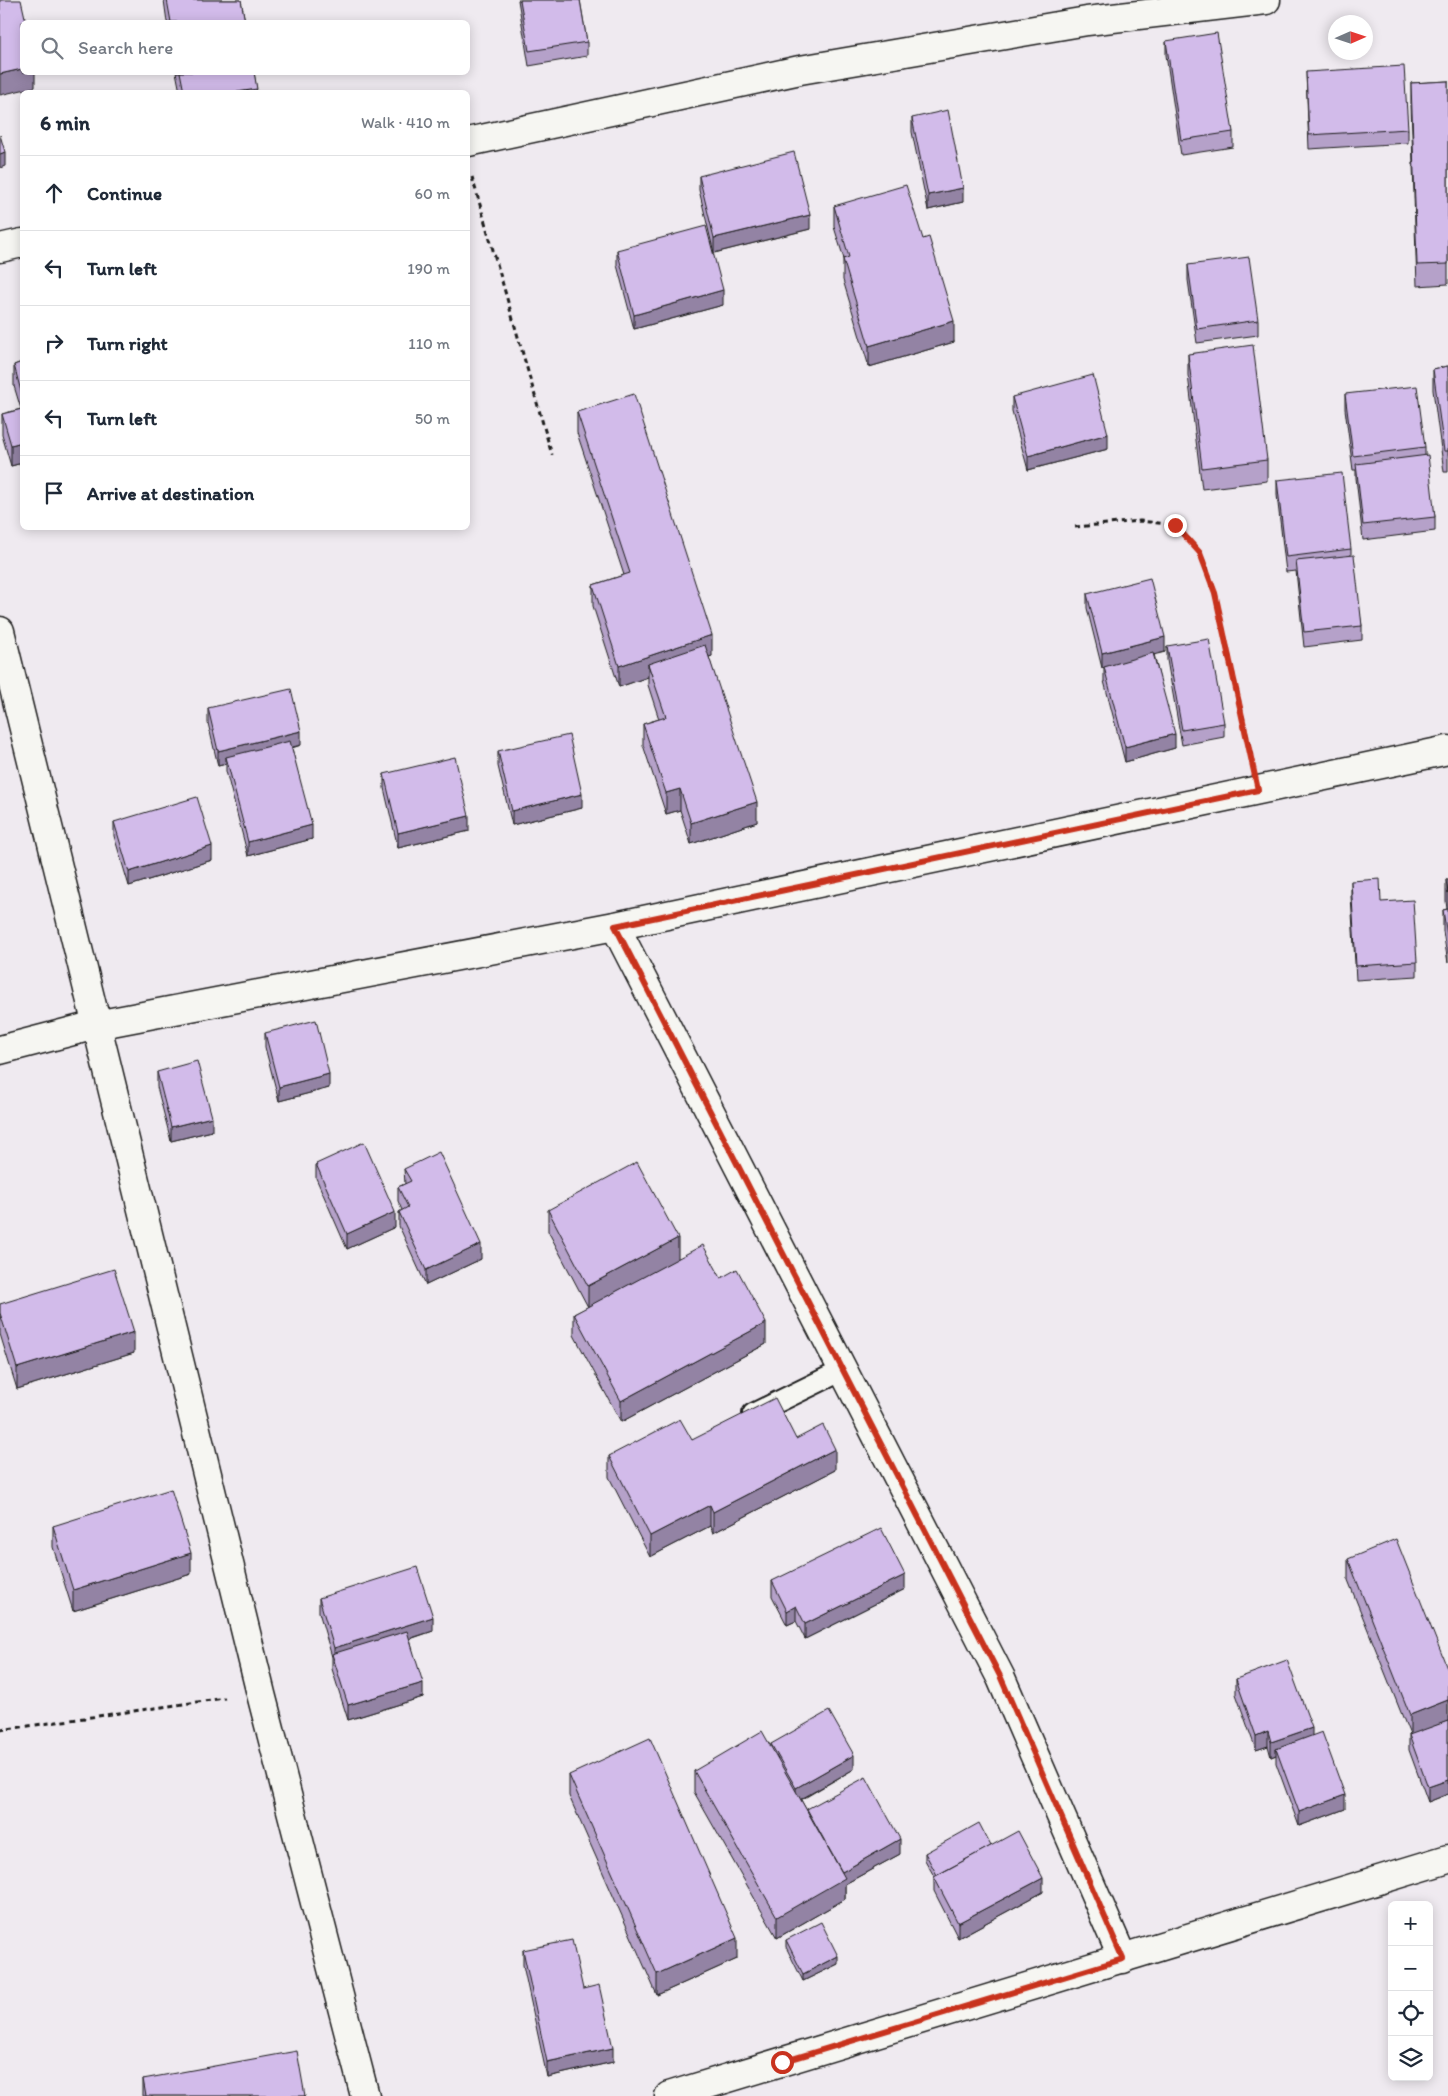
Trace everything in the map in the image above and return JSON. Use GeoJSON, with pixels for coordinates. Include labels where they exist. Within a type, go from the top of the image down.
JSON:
{"type":"FeatureCollection","features":[{"type":"Feature","properties":{"kind":"street"},"geometry":{"type":"LineString","coordinates":[[470,142],[800,70],[1087,21],[1266,0]]}},
{"type":"Feature","properties":{"kind":"street"},"geometry":{"type":"LineString","coordinates":[[0,248],[20,243]]}},
{"type":"Feature","properties":{"kind":"street"},"geometry":{"type":"LineString","coordinates":[[0,631],[260,1694],[364,2096]]}},
{"type":"Feature","properties":{"kind":"street"},"geometry":{"type":"LineString","coordinates":[[0,1050],[96,1025],[615,926],[1448,750]]}},
{"type":"Feature","properties":{"kind":"street"},"geometry":{"type":"LineString","coordinates":[[615,926],[1001,1678],[1123,1959]]}},
{"type":"Feature","properties":{"kind":"street"},"geometry":{"type":"LineString","coordinates":[[669,2096],[1448,1859]]}},
{"type":"Feature","properties":{"kind":"lane"},"geometry":{"type":"LineString","coordinates":[[739,1421],[844,1370]]}},
{"type":"Feature","properties":{"kind":"path"},"geometry":{"type":"LineString","coordinates":[[470,170],[552,455]]}},
{"type":"Feature","properties":{"kind":"path"},"geometry":{"type":"LineString","coordinates":[[1075,527],[1140,521],[1175,525],[1200,553],[1215,593],[1258,790]]}},
{"type":"Feature","properties":{"kind":"path"},"geometry":{"type":"LineString","coordinates":[[0,1730],[260,1694]]}},
{"type":"Feature","properties":{"kind":"building"},"geometry":{"type":"Polygon","coordinates":[[[0,0],[21,0],[26,20],[20,20],[20,69],[0,74],[0,0]]]}},
{"type":"Feature","properties":{"kind":"building"},"geometry":{"type":"Polygon","coordinates":[[[167,0],[241,0],[245,20],[171,20],[167,0]]]}},
{"type":"Feature","properties":{"kind":"building"},"geometry":{"type":"Polygon","coordinates":[[[520,0],[580,0],[587,42],[529,51],[520,0]]]}},
{"type":"Feature","properties":{"kind":"building"},"geometry":{"type":"Polygon","coordinates":[[[1217,33],[1233,132],[1181,140],[1166,41],[1217,33]]]}},
{"type":"Feature","properties":{"kind":"building"},"geometry":{"type":"Polygon","coordinates":[[[1404,66],[1408,129],[1309,135],[1306,72],[1404,66]]]}},
{"type":"Feature","properties":{"kind":"building"},"geometry":{"type":"Polygon","coordinates":[[[181,75],[255,75],[257,89],[250,90],[184,90],[181,75]]]}},
{"type":"Feature","properties":{"kind":"building"},"geometry":{"type":"Polygon","coordinates":[[[1448,81],[1448,264],[1417,265],[1411,83],[1448,81]]]}},
{"type":"Feature","properties":{"kind":"building"},"geometry":{"type":"Polygon","coordinates":[[[948,110],[963,188],[928,195],[912,118],[948,110]]]}},
{"type":"Feature","properties":{"kind":"building"},"geometry":{"type":"Polygon","coordinates":[[[0,135],[5,152],[0,154],[0,135]]]}},
{"type":"Feature","properties":{"kind":"building"},"geometry":{"type":"Polygon","coordinates":[[[794,152],[810,215],[714,238],[699,176],[794,152]]]}},
{"type":"Feature","properties":{"kind":"building"},"geometry":{"type":"Polygon","coordinates":[[[906,185],[923,239],[929,237],[954,321],[869,346],[843,259],[849,257],[834,206],[906,185]]]}},
{"type":"Feature","properties":{"kind":"building"},"geometry":{"type":"Polygon","coordinates":[[[706,226],[723,290],[634,315],[617,250],[706,226]]]}},
{"type":"Feature","properties":{"kind":"building"},"geometry":{"type":"Polygon","coordinates":[[[1249,257],[1258,320],[1197,329],[1188,265],[1249,257]]]}},
{"type":"Feature","properties":{"kind":"building"},"geometry":{"type":"Polygon","coordinates":[[[1253,345],[1267,460],[1202,468],[1188,354],[1253,345]]]}},
{"type":"Feature","properties":{"kind":"building"},"geometry":{"type":"Polygon","coordinates":[[[20,363],[20,388],[14,365],[20,363]]]}},
{"type":"Feature","properties":{"kind":"building"},"geometry":{"type":"Polygon","coordinates":[[[1448,366],[1448,451],[1444,451],[1433,369],[1448,366]]]}},
{"type":"Feature","properties":{"kind":"building"},"geometry":{"type":"Polygon","coordinates":[[[1093,375],[1108,434],[1028,456],[1012,397],[1093,375]]]}},
{"type":"Feature","properties":{"kind":"building"},"geometry":{"type":"Polygon","coordinates":[[[1417,386],[1425,447],[1353,456],[1345,394],[1417,386]]]}},
{"type":"Feature","properties":{"kind":"building"},"geometry":{"type":"Polygon","coordinates":[[[634,394],[712,635],[619,666],[593,585],[630,573],[577,412],[634,394]]]}},
{"type":"Feature","properties":{"kind":"building"},"geometry":{"type":"Polygon","coordinates":[[[20,410],[20,443],[11,445],[2,414],[20,410]]]}},
{"type":"Feature","properties":{"kind":"building"},"geometry":{"type":"Polygon","coordinates":[[[1428,455],[1435,517],[1363,525],[1356,464],[1428,455]]]}},
{"type":"Feature","properties":{"kind":"building"},"geometry":{"type":"Polygon","coordinates":[[[1342,473],[1351,549],[1286,557],[1277,480],[1342,473]]]}},
{"type":"Feature","properties":{"kind":"building"},"geometry":{"type":"Polygon","coordinates":[[[1354,555],[1362,626],[1304,632],[1296,561],[1354,555]]]}},
{"type":"Feature","properties":{"kind":"building"},"geometry":{"type":"Polygon","coordinates":[[[1150,578],[1165,637],[1102,653],[1087,594],[1150,578]]]}},
{"type":"Feature","properties":{"kind":"building"},"geometry":{"type":"Polygon","coordinates":[[[1209,639],[1224,723],[1182,730],[1167,646],[1209,639]]]}},
{"type":"Feature","properties":{"kind":"building"},"geometry":{"type":"Polygon","coordinates":[[[705,645],[757,802],[691,823],[680,789],[666,793],[643,724],[666,717],[648,664],[705,645]]]}},
{"type":"Feature","properties":{"kind":"building"},"geometry":{"type":"Polygon","coordinates":[[[1153,653],[1175,734],[1125,747],[1104,667],[1153,653]]]}},
{"type":"Feature","properties":{"kind":"building"},"geometry":{"type":"Polygon","coordinates":[[[291,689],[301,731],[218,751],[208,708],[291,689]]]}},
{"type":"Feature","properties":{"kind":"building"},"geometry":{"type":"Polygon","coordinates":[[[569,735],[582,794],[512,811],[498,751],[569,735]]]}},
{"type":"Feature","properties":{"kind":"building"},"geometry":{"type":"Polygon","coordinates":[[[290,741],[312,825],[248,842],[226,757],[290,741]]]}},
{"type":"Feature","properties":{"kind":"building"},"geometry":{"type":"Polygon","coordinates":[[[455,757],[469,816],[398,833],[384,774],[455,757]]]}},
{"type":"Feature","properties":{"kind":"building"},"geometry":{"type":"Polygon","coordinates":[[[197,797],[212,846],[129,872],[114,822],[197,797]]]}},
{"type":"Feature","properties":{"kind":"building"},"geometry":{"type":"Polygon","coordinates":[[[1380,879],[1381,902],[1413,900],[1417,962],[1356,966],[1351,881],[1380,879]]]}},
{"type":"Feature","properties":{"kind":"building"},"geometry":{"type":"Polygon","coordinates":[[[1448,909],[1448,942],[1443,910],[1448,909]]]}},
{"type":"Feature","properties":{"kind":"building"},"geometry":{"type":"Polygon","coordinates":[[[316,1020],[329,1074],[279,1087],[265,1033],[316,1020]]]}},
{"type":"Feature","properties":{"kind":"building"},"geometry":{"type":"Polygon","coordinates":[[[197,1061],[212,1117],[171,1127],[157,1072],[197,1061]]]}},
{"type":"Feature","properties":{"kind":"building"},"geometry":{"type":"Polygon","coordinates":[[[364,1142],[395,1212],[347,1234],[316,1164],[364,1142]]]}},
{"type":"Feature","properties":{"kind":"building"},"geometry":{"type":"Polygon","coordinates":[[[439,1152],[481,1244],[426,1270],[399,1212],[408,1207],[398,1187],[411,1181],[404,1169],[439,1152]]]}},
{"type":"Feature","properties":{"kind":"building"},"geometry":{"type":"Polygon","coordinates":[[[637,1162],[678,1238],[588,1286],[548,1210],[637,1162]]]}},
{"type":"Feature","properties":{"kind":"building"},"geometry":{"type":"Polygon","coordinates":[[[703,1245],[721,1278],[737,1269],[766,1323],[621,1401],[574,1314],[703,1245]]]}},
{"type":"Feature","properties":{"kind":"building"},"geometry":{"type":"Polygon","coordinates":[[[114,1269],[134,1332],[17,1368],[0,1313],[0,1304],[114,1269]]]}},
{"type":"Feature","properties":{"kind":"building"},"geometry":{"type":"Polygon","coordinates":[[[775,1398],[796,1439],[823,1425],[835,1449],[713,1512],[710,1505],[650,1536],[609,1456],[680,1419],[692,1440],[775,1398]]]}},
{"type":"Feature","properties":{"kind":"building"},"geometry":{"type":"Polygon","coordinates":[[[171,1489],[191,1553],[73,1590],[53,1526],[171,1489]]]}},
{"type":"Feature","properties":{"kind":"building"},"geometry":{"type":"Polygon","coordinates":[[[881,1528],[905,1575],[805,1624],[796,1606],[787,1611],[772,1581],[881,1528]]]}},
{"type":"Feature","properties":{"kind":"building"},"geometry":{"type":"Polygon","coordinates":[[[1396,1539],[1448,1670],[1448,1700],[1410,1715],[1348,1559],[1396,1539]]]}},
{"type":"Feature","properties":{"kind":"building"},"geometry":{"type":"Polygon","coordinates":[[[417,1567],[433,1617],[334,1648],[319,1598],[417,1567]]]}},
{"type":"Feature","properties":{"kind":"building"},"geometry":{"type":"Polygon","coordinates":[[[407,1631],[423,1683],[348,1705],[332,1654],[407,1631]]]}},
{"type":"Feature","properties":{"kind":"building"},"geometry":{"type":"Polygon","coordinates":[[[1287,1660],[1312,1728],[1271,1742],[1268,1731],[1256,1736],[1236,1679],[1287,1660]]]}},
{"type":"Feature","properties":{"kind":"building"},"geometry":{"type":"Polygon","coordinates":[[[829,1711],[854,1755],[796,1788],[771,1744],[829,1711]]]}},
{"type":"Feature","properties":{"kind":"building"},"geometry":{"type":"Polygon","coordinates":[[[1448,1721],[1448,1780],[1428,1787],[1409,1735],[1448,1721]]]}},
{"type":"Feature","properties":{"kind":"building"},"geometry":{"type":"Polygon","coordinates":[[[762,1731],[845,1878],[777,1917],[694,1771],[762,1731]]]}},
{"type":"Feature","properties":{"kind":"building"},"geometry":{"type":"Polygon","coordinates":[[[1322,1732],[1345,1795],[1299,1812],[1276,1749],[1322,1732]]]}},
{"type":"Feature","properties":{"kind":"building"},"geometry":{"type":"Polygon","coordinates":[[[650,1738],[737,1938],[657,1974],[569,1775],[650,1738]]]}},
{"type":"Feature","properties":{"kind":"building"},"geometry":{"type":"Polygon","coordinates":[[[866,1777],[900,1839],[842,1872],[807,1809],[866,1777]]]}},
{"type":"Feature","properties":{"kind":"building"},"geometry":{"type":"Polygon","coordinates":[[[979,1823],[991,1846],[937,1875],[925,1853],[979,1823]]]}},
{"type":"Feature","properties":{"kind":"building"},"geometry":{"type":"Polygon","coordinates":[[[1018,1831],[1043,1878],[958,1923],[934,1877],[1018,1831]]]}},
{"type":"Feature","properties":{"kind":"building"},"geometry":{"type":"Polygon","coordinates":[[[821,1922],[838,1956],[803,1974],[786,1940],[821,1922]]]}},
{"type":"Feature","properties":{"kind":"building"},"geometry":{"type":"Polygon","coordinates":[[[572,1940],[583,1989],[599,1985],[613,2048],[547,2062],[523,1950],[572,1940]]]}},
{"type":"Feature","properties":{"kind":"building"},"geometry":{"type":"Polygon","coordinates":[[[297,2051],[305,2096],[146,2096],[143,2079],[297,2051]]]}},
{"type":"Feature","properties":{"kind":"route"},"geometry":{"type":"LineString","coordinates":[[782,2062],[1123,1959],[1001,1678],[615,926],[1258,790],[1215,593],[1200,553],[1175,525]]}}]}
